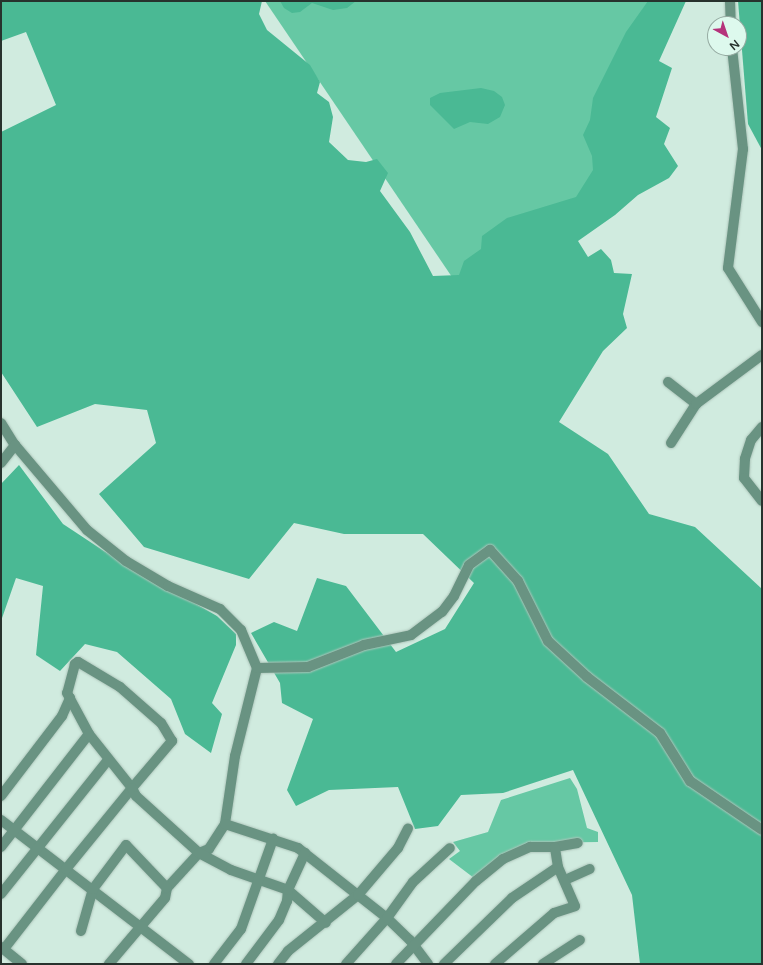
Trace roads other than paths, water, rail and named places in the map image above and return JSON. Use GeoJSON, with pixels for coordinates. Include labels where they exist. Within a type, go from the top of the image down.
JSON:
{"type":"FeatureCollection","features":[{"type":"Feature","properties":{"kind":"street"},"geometry":{"type":"LineString","coordinates":[[730,1],[731,16]]}},
{"type":"Feature","properties":{"kind":"street"},"geometry":{"type":"LineString","coordinates":[[733,56],[743,149],[728,268],[762,322]]}},
{"type":"Feature","properties":{"kind":"street"},"geometry":{"type":"LineString","coordinates":[[671,443],[696,404],[762,355]]}},
{"type":"Feature","properties":{"kind":"street"},"geometry":{"type":"LineString","coordinates":[[668,382],[696,404]]}},
{"type":"Feature","properties":{"kind":"street"},"geometry":{"type":"LineString","coordinates":[[1,423],[15,445],[87,530],[126,560],[168,586],[220,609],[242,630],[257,668],[235,756],[225,824],[209,849],[199,853],[166,888],[165,898],[109,964]]}},
{"type":"Feature","properties":{"kind":"street"},"geometry":{"type":"LineString","coordinates":[[762,427],[751,440],[745,459],[744,478],[762,501]]}},
{"type":"Feature","properties":{"kind":"street"},"geometry":{"type":"LineString","coordinates":[[1,463],[15,445]]}},
{"type":"Feature","properties":{"kind":"street"},"geometry":{"type":"LineString","coordinates":[[257,668],[308,667],[364,645],[411,635],[442,612],[454,596],[468,565],[490,550],[518,581],[548,641],[587,677],[660,733],[690,781],[762,830]]}},
{"type":"Feature","properties":{"kind":"street"},"geometry":{"type":"LineString","coordinates":[[22,964],[3,948],[132,788],[172,741],[161,723],[120,687],[78,662],[74,664],[67,693],[89,734],[108,760],[132,788],[136,796],[199,853],[231,870],[288,890],[326,923]]}},
{"type":"Feature","properties":{"kind":"street"},"geometry":{"type":"LineString","coordinates":[[1,796],[62,716],[70,698]]}},
{"type":"Feature","properties":{"kind":"street"},"geometry":{"type":"LineString","coordinates":[[1,847],[89,734]]}},
{"type":"Feature","properties":{"kind":"street"},"geometry":{"type":"LineString","coordinates":[[1,894],[36,847],[108,760]]}},
{"type":"Feature","properties":{"kind":"street"},"geometry":{"type":"LineString","coordinates":[[1,820],[189,964]]}},
{"type":"Feature","properties":{"kind":"street"},"geometry":{"type":"LineString","coordinates":[[225,824],[298,848],[387,918],[413,945],[428,964]]}},
{"type":"Feature","properties":{"kind":"street"},"geometry":{"type":"LineString","coordinates":[[278,964],[288,951],[326,923],[358,894],[398,848],[408,828]]}},
{"type":"Feature","properties":{"kind":"street"},"geometry":{"type":"LineString","coordinates":[[214,964],[241,929],[273,840]]}},
{"type":"Feature","properties":{"kind":"street"},"geometry":{"type":"LineString","coordinates":[[396,964],[476,881],[503,859],[530,847],[556,848],[578,843]]}},
{"type":"Feature","properties":{"kind":"street"},"geometry":{"type":"LineString","coordinates":[[81,931],[92,889],[126,845],[166,888]]}},
{"type":"Feature","properties":{"kind":"street"},"geometry":{"type":"LineString","coordinates":[[346,964],[387,918],[413,882],[450,848]]}},
{"type":"Feature","properties":{"kind":"street"},"geometry":{"type":"LineString","coordinates":[[495,964],[554,913],[575,906],[565,880],[558,867],[556,848]]}},
{"type":"Feature","properties":{"kind":"street"},"geometry":{"type":"LineString","coordinates":[[246,964],[279,920],[287,902],[288,890],[305,853]]}},
{"type":"Feature","properties":{"kind":"street"},"geometry":{"type":"LineString","coordinates":[[444,964],[512,898],[558,867]]}},
{"type":"Feature","properties":{"kind":"street"},"geometry":{"type":"LineString","coordinates":[[565,880],[590,870]]}},
{"type":"Feature","properties":{"kind":"street"},"geometry":{"type":"LineString","coordinates":[[543,964],[580,940]]}}]}
